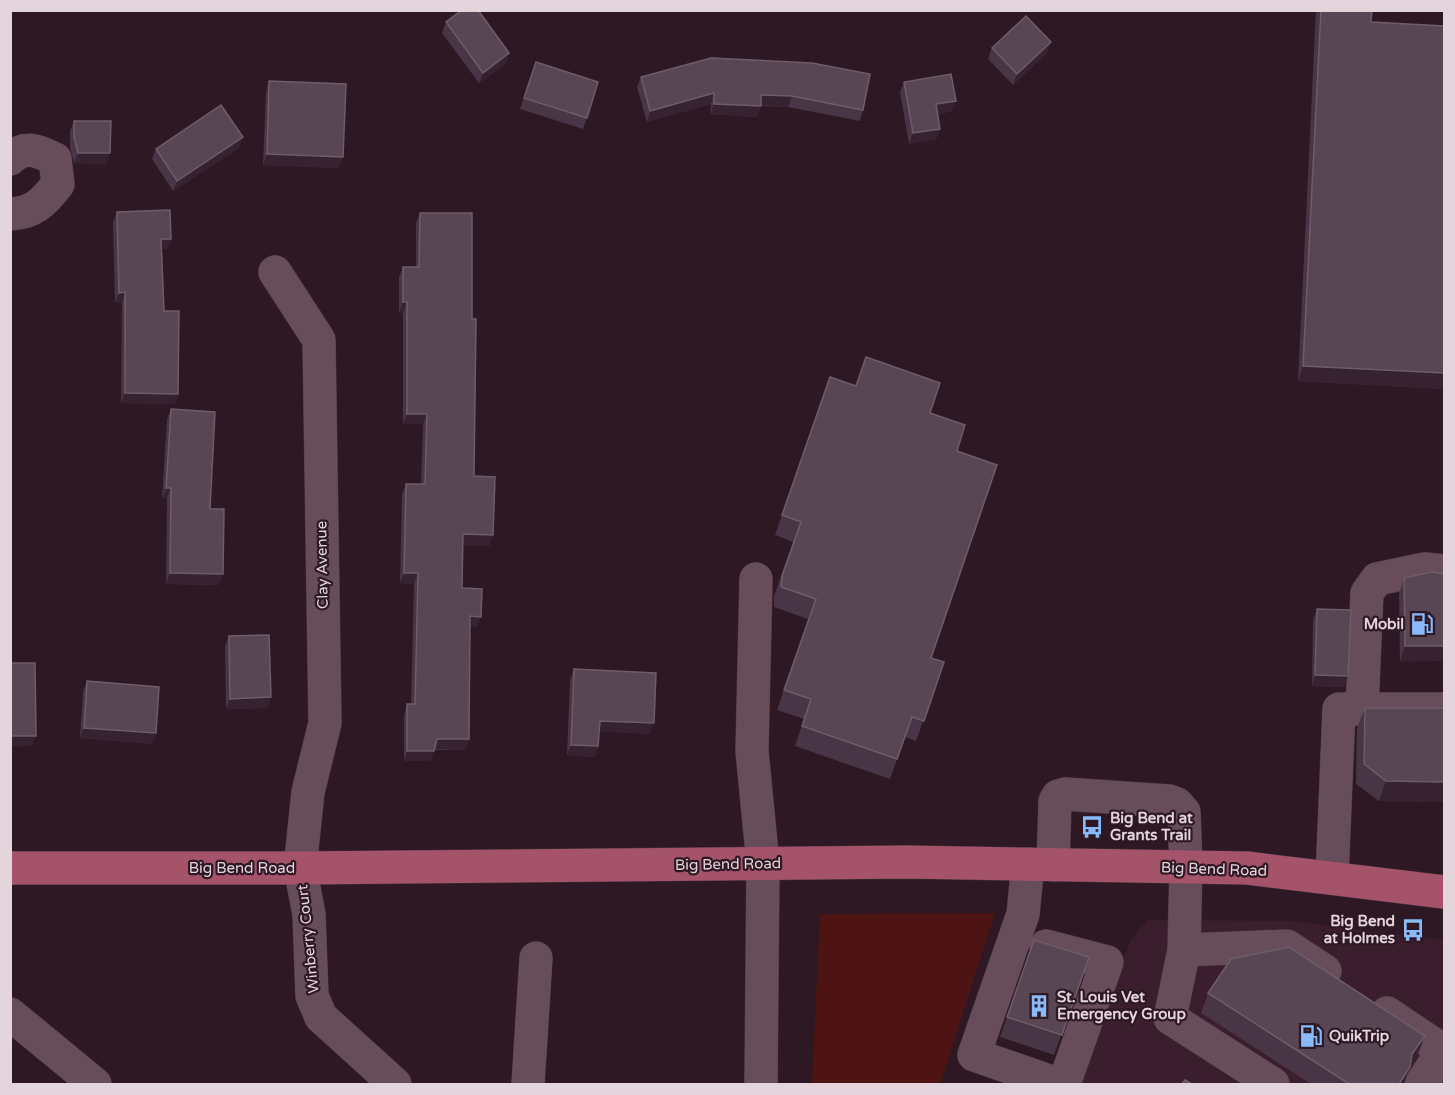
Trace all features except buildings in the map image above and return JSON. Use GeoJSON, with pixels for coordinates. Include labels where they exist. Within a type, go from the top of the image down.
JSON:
{"type":"FeatureCollection","features":[{"type":"Feature","properties":{"kind":"main road","name":"Big Bend Road"},"geometry":{"type":"LineString","coordinates":[[10,868],[300,868],[906,862],[1247,868],[1444,892]]}},
{"type":"Feature","properties":{"kind":"street"},"geometry":{"type":"LineString","coordinates":[[10,159],[17,152],[35,150],[54,159],[58,184],[43,204],[18,214],[10,214]]}},
{"type":"Feature","properties":{"kind":"street","name":"Clay Avenue"},"geometry":{"type":"LineString","coordinates":[[275,272],[319,340],[325,723],[308,792],[300,868]]}},
{"type":"Feature","properties":{"kind":"street"},"geometry":{"type":"LineString","coordinates":[[1362,709],[1367,593],[1377,579],[1425,569],[1444,571]]}},
{"type":"Feature","properties":{"kind":"street"},"geometry":{"type":"LineString","coordinates":[[756,579],[752,751],[763,864],[761,1084]]}},
{"type":"Feature","properties":{"kind":"street"},"geometry":{"type":"LineString","coordinates":[[1332,878],[1339,709],[1444,709]]}},
{"type":"Feature","properties":{"kind":"street"},"geometry":{"type":"LineString","coordinates":[[1058,1084],[974,1055],[1041,865],[1056,801],[1058,796],[1065,794],[1169,801],[1177,804],[1184,812],[1186,867],[1184,950],[1170,1018],[1273,1084]]}},
{"type":"Feature","properties":{"kind":"street","name":"Winberry Court"},"geometry":{"type":"LineString","coordinates":[[300,868],[309,914],[312,996],[321,1017],[395,1084]]}},
{"type":"Feature","properties":{"kind":"street"},"geometry":{"type":"LineString","coordinates":[[1015,938],[1107,962],[1064,1084]]}},
{"type":"Feature","properties":{"kind":"street"},"geometry":{"type":"LineString","coordinates":[[1184,950],[1287,946],[1444,1051],[1421,1084]]}},
{"type":"Feature","properties":{"kind":"street"},"geometry":{"type":"LineString","coordinates":[[528,1084],[536,958]]}},
{"type":"Feature","properties":{"kind":"street"},"geometry":{"type":"LineString","coordinates":[[10,1014],[95,1084]]}},
{"type":"Feature","properties":{"kind":"shaded area"},"geometry":{"type":"Polygon","coordinates":[[[995,913],[940,1084],[812,1084],[820,914],[995,913]]]}},
{"type":"Feature","properties":{"kind":"shaded area"},"geometry":{"type":"Polygon","coordinates":[[[1148,920],[1292,921],[1444,940],[1444,1084],[1078,1084],[1131,939],[1148,920]]]}},
{"type":"Feature","properties":{"kind":"place","name":"Mobil"},"geometry":{"type":"Point","coordinates":[1422,624]}},
{"type":"Feature","properties":{"kind":"place","name":"Big Bend at Grants Trail"},"geometry":{"type":"Point","coordinates":[1092,827]}},
{"type":"Feature","properties":{"kind":"place","name":"Big Bend at Holmes"},"geometry":{"type":"Point","coordinates":[1413,930]}},
{"type":"Feature","properties":{"kind":"place","name":"St. Louis Vet Emergency Group"},"geometry":{"type":"Point","coordinates":[1039,1006]}},
{"type":"Feature","properties":{"kind":"place","name":"QuikTrip"},"geometry":{"type":"Point","coordinates":[1311,1036]}}]}
